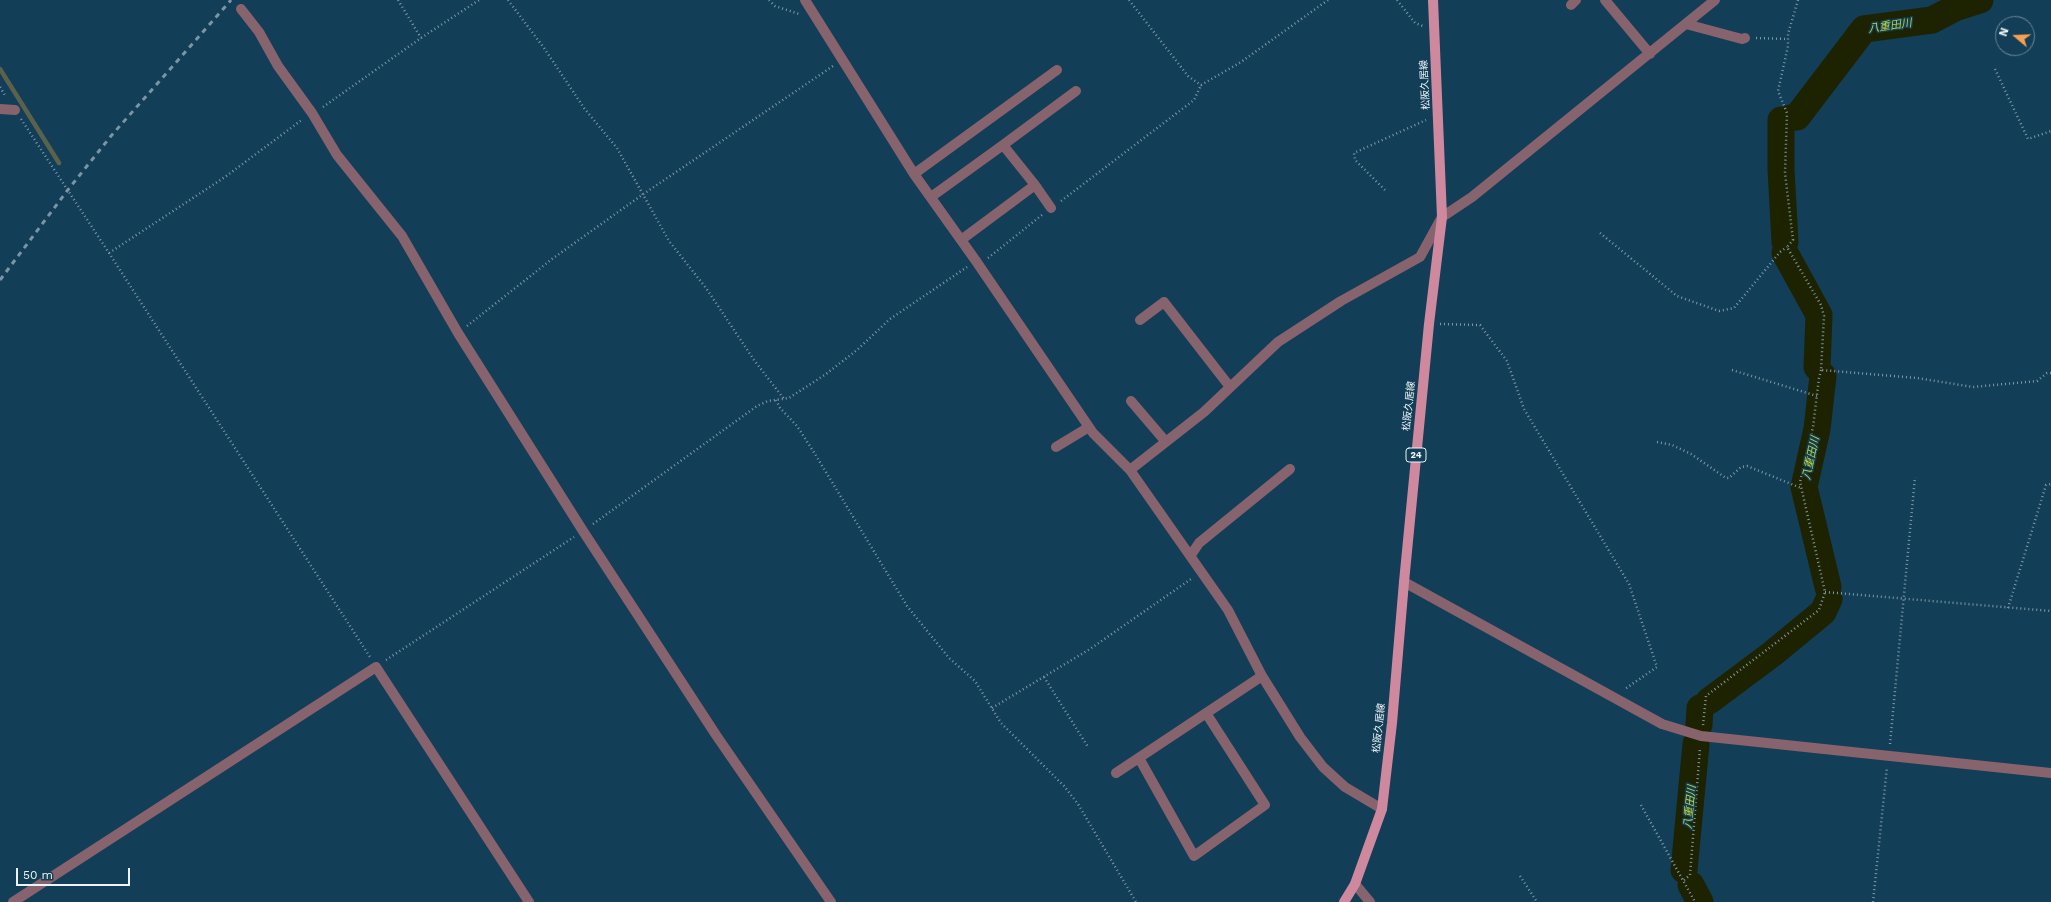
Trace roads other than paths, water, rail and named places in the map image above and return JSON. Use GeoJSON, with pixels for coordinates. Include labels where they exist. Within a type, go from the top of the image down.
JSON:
{"type":"FeatureCollection","features":[{"type":"Feature","properties":{"kind":"main road","name":"松阪久居線"},"geometry":{"type":"LineString","coordinates":[[1344,902],[1354,884],[1382,809],[1392,723],[1429,324],[1442,217],[1439,114],[1433,0]]}},
{"type":"Feature","properties":{"kind":"street"},"geometry":{"type":"LineString","coordinates":[[805,0],[914,174],[976,261],[1088,427],[1130,470],[1191,555],[1228,610],[1262,676],[1300,737],[1323,767],[1345,787],[1382,809]]}},
{"type":"Feature","properties":{"kind":"street"},"geometry":{"type":"LineString","coordinates":[[1605,0],[1650,54]]}},
{"type":"Feature","properties":{"kind":"street"},"geometry":{"type":"LineString","coordinates":[[1130,470],[1204,412],[1278,342],[1341,301],[1420,257],[1442,217],[1472,197],[1715,0]]}},
{"type":"Feature","properties":{"kind":"street"},"geometry":{"type":"LineString","coordinates":[[240,10],[259,32],[278,66],[312,112],[337,155],[402,236],[458,333],[582,531],[707,722],[831,902]]}},
{"type":"Feature","properties":{"kind":"street"},"geometry":{"type":"LineString","coordinates":[[1686,24],[1742,39],[1745,38]]}},
{"type":"Feature","properties":{"kind":"street"},"geometry":{"type":"LineString","coordinates":[[914,174],[1057,70]]}},
{"type":"Feature","properties":{"kind":"street"},"geometry":{"type":"LineString","coordinates":[[931,197],[1076,91]]}},
{"type":"Feature","properties":{"kind":"street"},"geometry":{"type":"LineString","coordinates":[[0,109],[15,110]]}},
{"type":"Feature","properties":{"kind":"street"},"geometry":{"type":"LineString","coordinates":[[1003,145],[1051,208]]}},
{"type":"Feature","properties":{"kind":"street"},"geometry":{"type":"LineString","coordinates":[[961,240],[1034,186]]}},
{"type":"Feature","properties":{"kind":"street"},"geometry":{"type":"LineString","coordinates":[[1140,320],[1164,302],[1230,387]]}},
{"type":"Feature","properties":{"kind":"street"},"geometry":{"type":"LineString","coordinates":[[1131,401],[1166,442]]}},
{"type":"Feature","properties":{"kind":"street"},"geometry":{"type":"LineString","coordinates":[[1056,447],[1088,427]]}},
{"type":"Feature","properties":{"kind":"street"},"geometry":{"type":"LineString","coordinates":[[1191,555],[1199,543],[1290,469]]}},
{"type":"Feature","properties":{"kind":"street"},"geometry":{"type":"LineString","coordinates":[[1404,582],[1662,724],[1701,736],[2051,773]]}},
{"type":"Feature","properties":{"kind":"street"},"geometry":{"type":"LineString","coordinates":[[14,902],[376,667],[529,902]]}},
{"type":"Feature","properties":{"kind":"street"},"geometry":{"type":"LineString","coordinates":[[1116,773],[1262,676]]}},
{"type":"Feature","properties":{"kind":"street"},"geometry":{"type":"LineString","coordinates":[[1139,758],[1194,856],[1266,805],[1206,713]]}},
{"type":"Feature","properties":{"kind":"street"},"geometry":{"type":"LineString","coordinates":[[1354,884],[1370,902]]}},
{"type":"Feature","properties":{"kind":"waterway","name":"八重田川"},"geometry":{"type":"LineString","coordinates":[[1790,118],[1797,117],[1864,29],[1932,20],[1955,8],[1980,0]]}},
{"type":"Feature","properties":{"kind":"waterway"},"geometry":{"type":"LineString","coordinates":[[0,69],[59,163]]}},
{"type":"Feature","properties":{"kind":"waterway","name":"八重田川"},"geometry":{"type":"LineString","coordinates":[[1781,120],[1781,169],[1785,242]]}},
{"type":"Feature","properties":{"kind":"waterway","name":"八重田川"},"geometry":{"type":"LineString","coordinates":[[1785,253],[1819,315],[1817,367]]}},
{"type":"Feature","properties":{"kind":"waterway","name":"八重田川"},"geometry":{"type":"LineString","coordinates":[[1823,376],[1817,429],[1804,487],[1828,587]]}},
{"type":"Feature","properties":{"kind":"waterway","name":"八重田川"},"geometry":{"type":"LineString","coordinates":[[1709,701],[1772,654],[1823,612],[1829,599]]}},
{"type":"Feature","properties":{"kind":"waterway","name":"八重田川"},"geometry":{"type":"LineString","coordinates":[[1699,725],[1700,708]]}},
{"type":"Feature","properties":{"kind":"waterway","name":"八重田川"},"geometry":{"type":"LineString","coordinates":[[1684,870],[1696,744]]}},
{"type":"Feature","properties":{"kind":"waterway","name":"八重田川"},"geometry":{"type":"LineString","coordinates":[[1691,885],[1700,902]]}},
{"type":"Feature","properties":{"kind":"railway"},"geometry":{"type":"LineString","coordinates":[[0,280],[67,191],[111,136],[231,0]]}}]}
